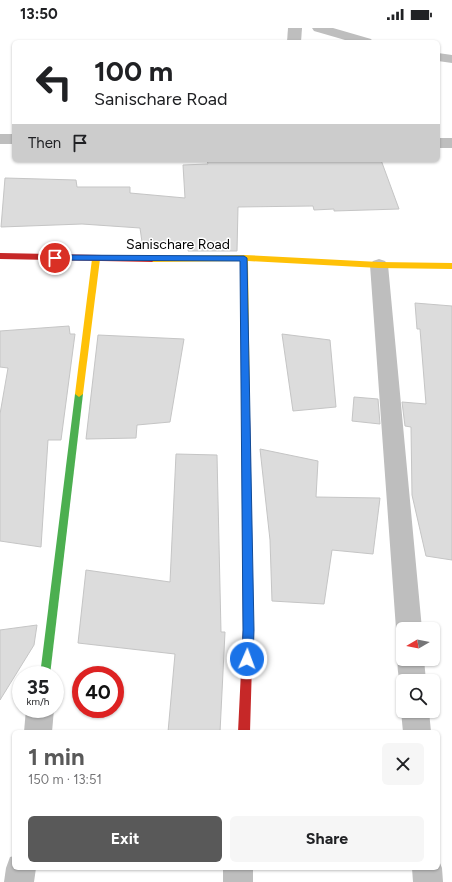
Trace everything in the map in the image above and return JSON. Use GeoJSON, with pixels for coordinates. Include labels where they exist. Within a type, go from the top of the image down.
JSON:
{"type":"FeatureCollection","features":[{"type":"Feature","properties":{"kind":"street"},"geometry":{"type":"LineString","coordinates":[[294,40],[295,28]]}},
{"type":"Feature","properties":{"kind":"street"},"geometry":{"type":"LineString","coordinates":[[319,28],[359,40]]}},
{"type":"Feature","properties":{"kind":"street"},"geometry":{"type":"LineString","coordinates":[[440,57],[452,59]]}},
{"type":"Feature","properties":{"kind":"street"},"geometry":{"type":"LineString","coordinates":[[0,138],[12,139]]}},
{"type":"Feature","properties":{"kind":"street"},"geometry":{"type":"LineString","coordinates":[[440,143],[452,143]]}},
{"type":"Feature","properties":{"kind":"street","name":"Sanischare Road"},"geometry":{"type":"LineString","coordinates":[[0,256],[96,259],[244,258],[379,265],[452,266]]}},
{"type":"Feature","properties":{"kind":"street"},"geometry":{"type":"LineString","coordinates":[[244,258],[248,630],[244,730]]}},
{"type":"Feature","properties":{"kind":"street"},"geometry":{"type":"LineString","coordinates":[[46,666],[96,259]]}},
{"type":"Feature","properties":{"kind":"street"},"geometry":{"type":"LineString","coordinates":[[379,265],[408,622]]}},
{"type":"Feature","properties":{"kind":"street"},"geometry":{"type":"LineString","coordinates":[[38,730],[39,718]]}},
{"type":"Feature","properties":{"kind":"street"},"geometry":{"type":"LineString","coordinates":[[416,718],[417,730]]}},
{"type":"Feature","properties":{"kind":"street"},"geometry":{"type":"LineString","coordinates":[[19,882],[21,870]]}},
{"type":"Feature","properties":{"kind":"street"},"geometry":{"type":"LineString","coordinates":[[238,870],[238,882]]}},
{"type":"Feature","properties":{"kind":"street"},"geometry":{"type":"LineString","coordinates":[[427,870],[428,882]]}},
{"type":"Feature","properties":{"kind":"building"},"geometry":{"type":"Polygon","coordinates":[[[208,162],[382,162],[399,209],[334,211],[334,209],[314,210],[313,206],[238,207],[237,251],[188,251],[190,244],[142,242],[140,228],[82,224],[1,227],[5,178],[76,180],[77,187],[130,187],[130,193],[185,198],[183,165],[208,164],[208,162]]]}},
{"type":"Feature","properties":{"kind":"building"},"geometry":{"type":"Polygon","coordinates":[[[415,303],[452,306],[452,560],[426,556],[412,495],[411,427],[405,426],[402,402],[426,404],[420,329],[417,329],[415,303]]]}},
{"type":"Feature","properties":{"kind":"building"},"geometry":{"type":"Polygon","coordinates":[[[69,326],[70,334],[75,334],[61,440],[48,440],[41,547],[0,541],[0,414],[8,368],[0,367],[0,331],[69,326]]]}},
{"type":"Feature","properties":{"kind":"building"},"geometry":{"type":"Polygon","coordinates":[[[282,334],[330,340],[336,407],[293,411],[282,334]]]}},
{"type":"Feature","properties":{"kind":"building"},"geometry":{"type":"Polygon","coordinates":[[[98,335],[184,339],[170,422],[137,425],[136,438],[86,439],[98,335]]]}},
{"type":"Feature","properties":{"kind":"building"},"geometry":{"type":"Polygon","coordinates":[[[354,397],[378,399],[380,424],[352,421],[354,397]]]}},
{"type":"Feature","properties":{"kind":"building"},"geometry":{"type":"Polygon","coordinates":[[[260,449],[318,461],[316,497],[380,498],[373,554],[332,550],[324,604],[272,601],[270,540],[260,449]]]}},
{"type":"Feature","properties":{"kind":"building"},"geometry":{"type":"Polygon","coordinates":[[[176,454],[217,455],[221,632],[225,632],[220,730],[168,730],[175,654],[78,643],[86,570],[170,582],[176,454]]]}},
{"type":"Feature","properties":{"kind":"building"},"geometry":{"type":"Polygon","coordinates":[[[37,625],[34,645],[21,666],[12,666],[12,681],[0,700],[0,630],[37,625]]]}},
{"type":"Feature","properties":{"kind":"traffic: fast"},"geometry":{"type":"LineString","coordinates":[[46,666],[79,394]]}},
{"type":"Feature","properties":{"kind":"traffic: slow"},"geometry":{"type":"LineString","coordinates":[[152,259],[244,258],[379,265],[452,266]]}},
{"type":"Feature","properties":{"kind":"traffic: slow"},"geometry":{"type":"LineString","coordinates":[[244,258],[246,417]]}},
{"type":"Feature","properties":{"kind":"traffic: slow"},"geometry":{"type":"LineString","coordinates":[[79,394],[96,259]]}},
{"type":"Feature","properties":{"kind":"traffic: jam"},"geometry":{"type":"LineString","coordinates":[[0,256],[152,259]]}},
{"type":"Feature","properties":{"kind":"traffic: jam"},"geometry":{"type":"LineString","coordinates":[[244,730],[248,630],[246,417]]}},
{"type":"Feature","properties":{"kind":"route"},"geometry":{"type":"LineString","coordinates":[[55,258],[244,258],[248,630],[247,659]]}}]}
